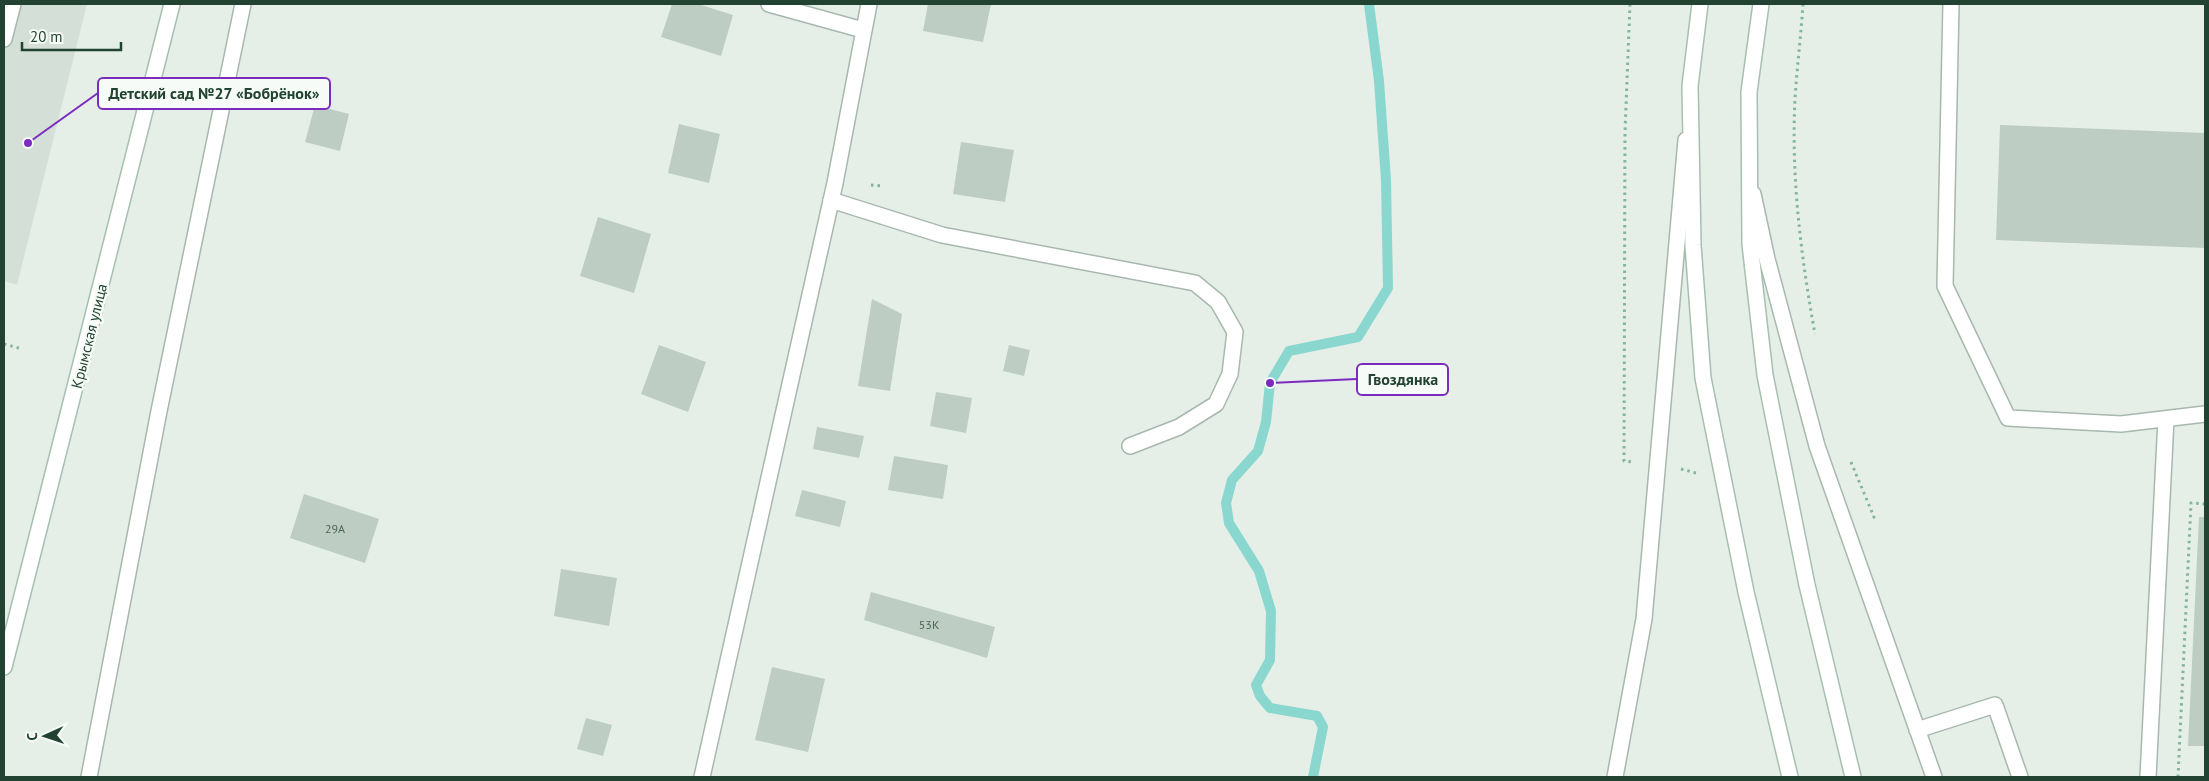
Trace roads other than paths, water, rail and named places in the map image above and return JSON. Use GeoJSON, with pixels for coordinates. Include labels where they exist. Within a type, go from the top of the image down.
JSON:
{"type":"FeatureCollection","features":[{"type":"Feature","properties":{"kind":"street"},"geometry":{"type":"LineString","coordinates":[[4,39],[13,4]]}},
{"type":"Feature","properties":{"kind":"street","name":"Крымская улица"},"geometry":{"type":"LineString","coordinates":[[4,668],[172,4]]}},
{"type":"Feature","properties":{"kind":"street"},"geometry":{"type":"LineString","coordinates":[[89,777],[158,411],[243,4]]}},
{"type":"Feature","properties":{"kind":"street"},"geometry":{"type":"LineString","coordinates":[[769,4],[863,30]]}},
{"type":"Feature","properties":{"kind":"street"},"geometry":{"type":"LineString","coordinates":[[702,777],[831,200],[868,4]]}},
{"type":"Feature","properties":{"kind":"street"},"geometry":{"type":"LineString","coordinates":[[1615,777],[1644,619],[1690,86],[1700,4]]}},
{"type":"Feature","properties":{"kind":"street"},"geometry":{"type":"LineString","coordinates":[[1761,4],[1750,92],[1749,174],[1750,244],[1765,375],[1807,585],[1853,777]]}},
{"type":"Feature","properties":{"kind":"street"},"geometry":{"type":"LineString","coordinates":[[1951,4],[1945,286],[2008,418],[2121,424],[2205,414]]}},
{"type":"Feature","properties":{"kind":"street"},"geometry":{"type":"LineString","coordinates":[[1690,86],[1693,245],[1704,378],[1746,592],[1790,777]]}},
{"type":"Feature","properties":{"kind":"street"},"geometry":{"type":"LineString","coordinates":[[1749,174],[1772,277],[1817,446],[1934,777]]}},
{"type":"Feature","properties":{"kind":"street"},"geometry":{"type":"LineString","coordinates":[[831,200],[942,235],[1195,283],[1218,302],[1235,332],[1230,374],[1216,404],[1179,427],[1130,446]]}},
{"type":"Feature","properties":{"kind":"street"},"geometry":{"type":"LineString","coordinates":[[2148,777],[2166,419]]}},
{"type":"Feature","properties":{"kind":"street"},"geometry":{"type":"LineString","coordinates":[[1917,730],[1995,705],[2020,777]]}},
{"type":"Feature","properties":{"kind":"waterway"},"geometry":{"type":"LineString","coordinates":[[1313,777],[1323,727],[1317,716],[1270,708],[1260,696],[1256,685],[1270,660],[1271,611],[1259,571],[1229,523],[1226,503],[1232,480],[1258,451],[1266,422],[1270,383],[1289,351],[1358,337],[1388,288],[1386,180],[1379,81],[1369,4]]}},
{"type":"Feature","properties":{"kind":"place","name":"Детский сад №27 «Бобрёнок»"},"geometry":{"type":"Point","coordinates":[28,143]}},
{"type":"Feature","properties":{"kind":"place","name":"Гвоздянка"},"geometry":{"type":"Point","coordinates":[1270,383]}}]}
